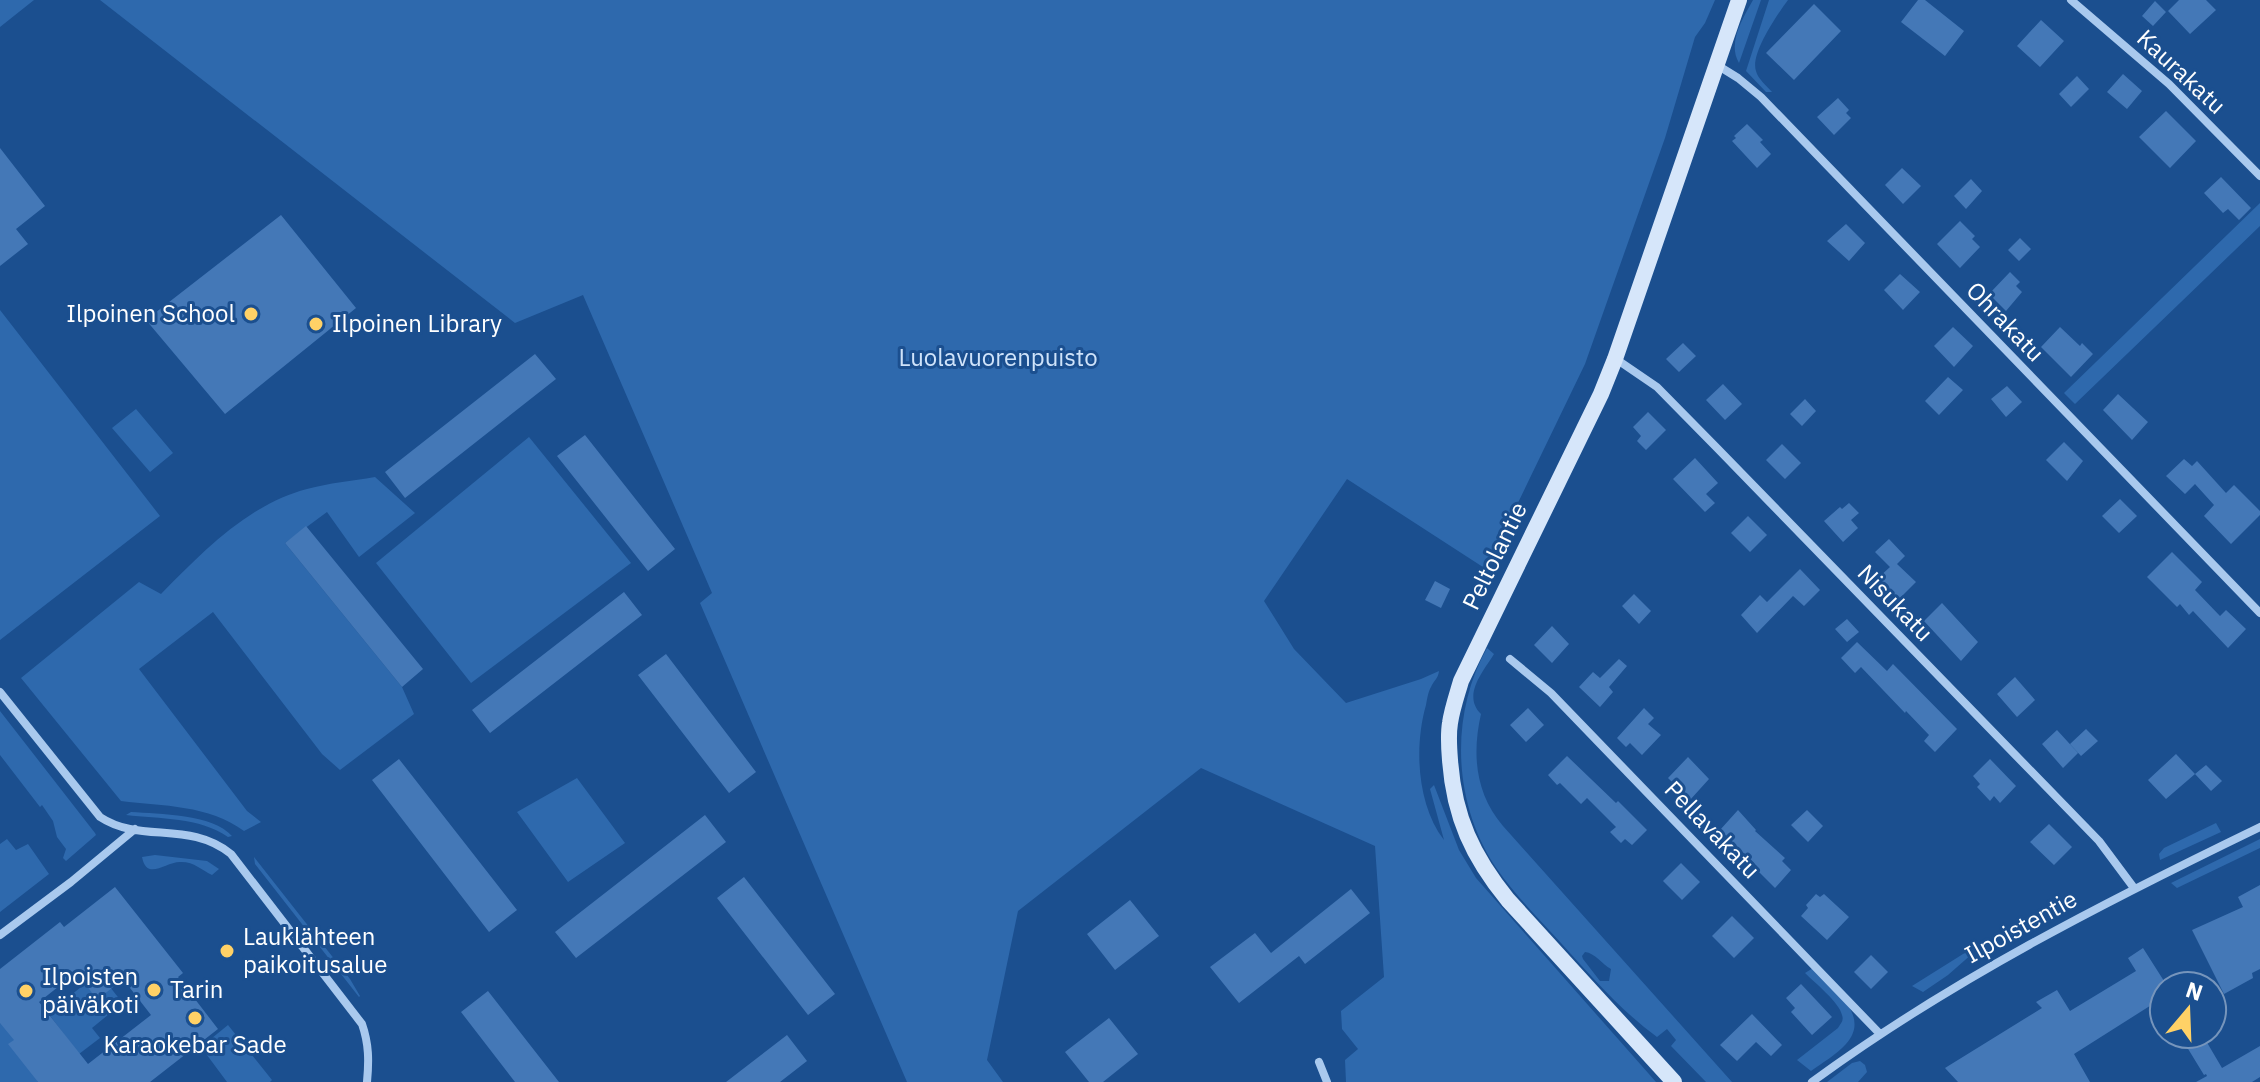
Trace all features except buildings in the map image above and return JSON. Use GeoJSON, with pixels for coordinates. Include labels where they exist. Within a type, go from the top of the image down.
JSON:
{"type":"FeatureCollection","features":[{"type":"Feature","properties":{"kind":"street","name":"Peltolantie"},"geometry":{"type":"LineString","coordinates":[[1674,1082],[1495,884],[1473,850],[1452,790],[1449,725],[1461,681],[1601,394],[1615,359],[1739,0]]}},
{"type":"Feature","properties":{"kind":"street","name":"Kaurakatu"},"geometry":{"type":"LineString","coordinates":[[2071,0],[2169,84],[2260,176]]}},
{"type":"Feature","properties":{"kind":"street","name":"Ohrakatu"},"geometry":{"type":"LineString","coordinates":[[1717,65],[1761,97],[2260,613]]}},
{"type":"Feature","properties":{"kind":"street","name":"Nisukatu"},"geometry":{"type":"LineString","coordinates":[[1615,359],[1647,379],[1677,407],[2099,841],[2134,888]]}},
{"type":"Feature","properties":{"kind":"street","name":"Pellavakatu"},"geometry":{"type":"LineString","coordinates":[[1510,659],[1551,693],[1880,1034]]}},
{"type":"Feature","properties":{"kind":"street"},"geometry":{"type":"LineString","coordinates":[[0,692],[100,817],[118,827],[208,839],[231,854],[362,1024],[370,1054],[367,1082]]}},
{"type":"Feature","properties":{"kind":"street","name":"Ilpoistentie"},"geometry":{"type":"LineString","coordinates":[[1812,1082],[1880,1034],[1971,977],[2134,888],[2260,827]]}},
{"type":"Feature","properties":{"kind":"street"},"geometry":{"type":"LineString","coordinates":[[0,935],[135,829]]}},
{"type":"Feature","properties":{"kind":"street"},"geometry":{"type":"LineString","coordinates":[[1319,1062],[1327,1082]]}},
{"type":"Feature","properties":{"kind":"green space"},"geometry":{"type":"Polygon","coordinates":[[[0,0],[34,0],[0,27],[0,0]]]}},
{"type":"Feature","properties":{"kind":"green space","name":"Luolavuorenpuisto"},"geometry":{"type":"Polygon","coordinates":[[[100,0],[1715,0],[1695,37],[1665,138],[1585,364],[1486,569],[1347,479],[1264,601],[1294,649],[1346,703],[1439,671],[1430,689],[1422,721],[1419,757],[1423,793],[1435,826],[1444,840],[1430,789],[1434,785],[1459,850],[1476,878],[1656,1082],[1346,1082],[1345,1060],[1358,1049],[1342,1029],[1341,1011],[1384,977],[1375,846],[1201,768],[1018,911],[987,1060],[1003,1082],[907,1082],[700,603],[712,593],[583,295],[515,323],[100,0]]]}},
{"type":"Feature","properties":{"kind":"green space"},"geometry":{"type":"Polygon","coordinates":[[[1753,0],[1761,0],[1739,63],[1736,39],[1753,0]]]}},
{"type":"Feature","properties":{"kind":"green space"},"geometry":{"type":"Polygon","coordinates":[[[1769,0],[1788,0],[1757,55],[1757,74],[1772,92],[1766,92],[1746,71],[1769,0]]]}},
{"type":"Feature","properties":{"kind":"green space"},"geometry":{"type":"Polygon","coordinates":[[[2260,203],[2260,226],[2075,404],[2064,393],[2260,203]]]}},
{"type":"Feature","properties":{"kind":"green space"},"geometry":{"type":"Polygon","coordinates":[[[0,310],[160,516],[0,640],[0,310]]]}},
{"type":"Feature","properties":{"kind":"green space"},"geometry":{"type":"Polygon","coordinates":[[[136,409],[173,453],[150,472],[112,428],[136,409]]]}},
{"type":"Feature","properties":{"kind":"green space"},"geometry":{"type":"Polygon","coordinates":[[[529,437],[631,563],[471,683],[376,563],[529,437]]]}},
{"type":"Feature","properties":{"kind":"green space"},"geometry":{"type":"Polygon","coordinates":[[[375,477],[415,513],[359,557],[327,512],[285,543],[402,687],[414,714],[340,770],[322,754],[213,612],[139,669],[247,811],[261,822],[244,831],[201,811],[121,801],[21,678],[139,582],[161,594],[227,532],[265,506],[307,489],[375,477]]]}},
{"type":"Feature","properties":{"kind":"green space"},"geometry":{"type":"Polygon","coordinates":[[[1487,648],[1494,654],[1476,684],[1473,699],[1481,714],[1477,744],[1478,773],[1486,800],[1494,813],[1732,1082],[1706,1082],[1671,1046],[1676,1040],[1667,1029],[1657,1037],[1630,1015],[1536,916],[1497,869],[1482,844],[1464,789],[1462,731],[1466,702],[1487,648]],[[1585,952],[1583,959],[1600,981],[1609,981],[1611,969],[1585,952]]]}},
{"type":"Feature","properties":{"kind":"green space"},"geometry":{"type":"Polygon","coordinates":[[[0,711],[96,835],[66,861],[63,858],[66,849],[57,837],[53,821],[0,755],[0,711]]]}},
{"type":"Feature","properties":{"kind":"green space"},"geometry":{"type":"Polygon","coordinates":[[[577,778],[625,843],[568,882],[517,812],[577,778]]]}},
{"type":"Feature","properties":{"kind":"green space"},"geometry":{"type":"Polygon","coordinates":[[[131,812],[199,819],[232,836],[192,822],[126,815],[131,812]]]}},
{"type":"Feature","properties":{"kind":"green space"},"geometry":{"type":"Polygon","coordinates":[[[2216,823],[2221,832],[2160,860],[2159,854],[2164,848],[2216,823]]]}},
{"type":"Feature","properties":{"kind":"green space"},"geometry":{"type":"Polygon","coordinates":[[[7,839],[16,850],[28,844],[49,874],[0,912],[0,844],[7,839]]]}},
{"type":"Feature","properties":{"kind":"green space"},"geometry":{"type":"Polygon","coordinates":[[[2260,839],[2260,848],[2177,888],[2171,883],[2260,839]]]}},
{"type":"Feature","properties":{"kind":"green space"},"geometry":{"type":"Polygon","coordinates":[[[155,855],[207,861],[219,869],[212,875],[186,862],[148,868],[142,857],[155,855]]]}},
{"type":"Feature","properties":{"kind":"green space"},"geometry":{"type":"Polygon","coordinates":[[[254,857],[350,979],[359,997],[255,864],[254,857]]]}},
{"type":"Feature","properties":{"kind":"green space"},"geometry":{"type":"Polygon","coordinates":[[[1979,944],[1981,946],[1948,975],[1923,992],[1912,986],[1979,944]]]}},
{"type":"Feature","properties":{"kind":"green space"},"geometry":{"type":"Polygon","coordinates":[[[1813,968],[1839,993],[1852,1012],[1854,1023],[1853,1033],[1846,1044],[1811,1071],[1797,1060],[1838,1028],[1843,1019],[1837,1005],[1805,973],[1813,968]]]}},
{"type":"Feature","properties":{"kind":"green space"},"geometry":{"type":"Polygon","coordinates":[[[99,973],[121,1001],[92,1028],[100,1038],[79,1054],[48,1013],[99,973]]]}},
{"type":"Feature","properties":{"kind":"green space"},"geometry":{"type":"Polygon","coordinates":[[[0,1023],[8,1024],[38,1082],[0,1082],[0,1023]]]}},
{"type":"Feature","properties":{"kind":"green space"},"geometry":{"type":"Polygon","coordinates":[[[228,1025],[272,1080],[270,1082],[227,1082],[201,1047],[228,1025]]]}},
{"type":"Feature","properties":{"kind":"green space"},"geometry":{"type":"Polygon","coordinates":[[[1860,1061],[1867,1072],[1858,1082],[1827,1082],[1852,1063],[1860,1061]]]}},
{"type":"Feature","properties":{"kind":"place","name":"Ilpoinen School"},"geometry":{"type":"Point","coordinates":[251,314]}},
{"type":"Feature","properties":{"kind":"place","name":"Ilpoinen Library"},"geometry":{"type":"Point","coordinates":[316,324]}},
{"type":"Feature","properties":{"kind":"place","name":"Lauklähteen paikoitusalue"},"geometry":{"type":"Point","coordinates":[227,951]}},
{"type":"Feature","properties":{"kind":"place","name":"Tarin"},"geometry":{"type":"Point","coordinates":[154,990]}},
{"type":"Feature","properties":{"kind":"place","name":"Ilpoisten päiväkoti"},"geometry":{"type":"Point","coordinates":[26,991]}},
{"type":"Feature","properties":{"kind":"place","name":"Karaokebar Sade"},"geometry":{"type":"Point","coordinates":[195,1018]}}]}
